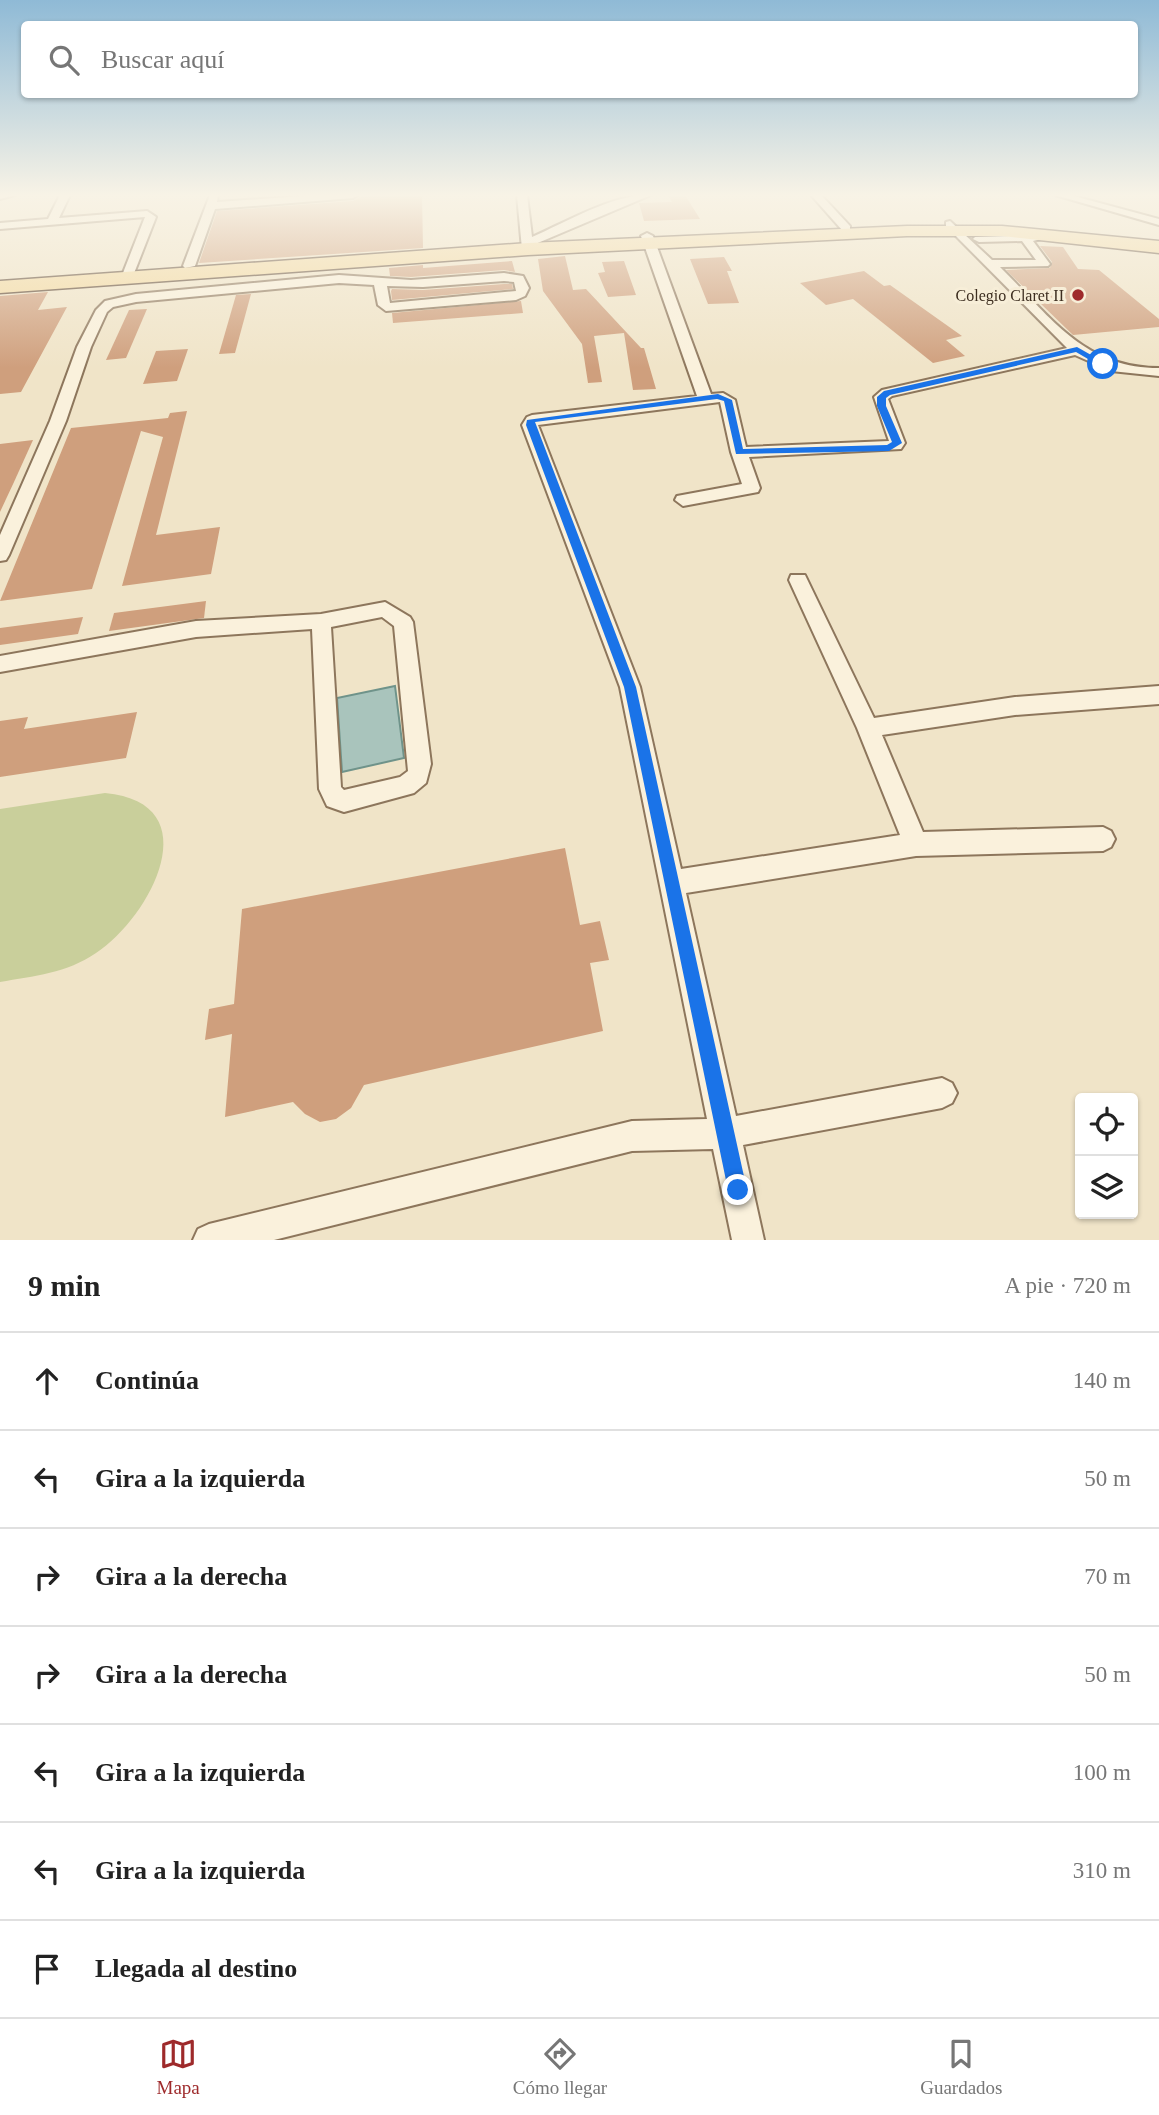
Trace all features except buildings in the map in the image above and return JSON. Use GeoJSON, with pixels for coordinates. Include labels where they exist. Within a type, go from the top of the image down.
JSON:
{"type":"FeatureCollection","features":[{"type":"Feature","properties":{"kind":"main road"},"geometry":{"type":"LineString","coordinates":[[0,287],[190,266],[412,253]]}},
{"type":"Feature","properties":{"kind":"main road"},"geometry":{"type":"LineString","coordinates":[[0,279],[128,274],[430,253]]}},
{"type":"Feature","properties":{"kind":"street"},"geometry":{"type":"LineString","coordinates":[[128,274],[137,253]]}},
{"type":"Feature","properties":{"kind":"street"},"geometry":{"type":"LineString","coordinates":[[190,266],[195,253]]}},
{"type":"Feature","properties":{"kind":"street"},"geometry":{"type":"LineString","coordinates":[[653,253],[705,397]]}},
{"type":"Feature","properties":{"kind":"street"},"geometry":{"type":"LineString","coordinates":[[985,253],[1077,350],[1117,369],[1159,372]]}},
{"type":"Feature","properties":{"kind":"street"},"geometry":{"type":"LineString","coordinates":[[985,253],[995,263],[1044,264],[1036,253]]}},
{"type":"Feature","properties":{"kind":"street"},"geometry":{"type":"LineString","coordinates":[[0,555],[58,421],[84,347],[102,310],[109,304],[136,298],[339,279],[450,282],[504,276],[514,277],[522,283],[521,293],[516,296],[386,307],[380,282]]}},
{"type":"Feature","properties":{"kind":"street"},"geometry":{"type":"LineString","coordinates":[[450,282],[453,301]]}},
{"type":"Feature","properties":{"kind":"street"},"geometry":{"type":"LineString","coordinates":[[739,452],[889,448],[897,443],[882,406],[881,397],[887,393],[1077,350]]}},
{"type":"Feature","properties":{"kind":"street"},"geometry":{"type":"LineString","coordinates":[[683,500],[752,488],[739,452],[728,400],[723,397],[538,417],[531,420],[530,425],[630,687],[748,1240]]}},
{"type":"Feature","properties":{"kind":"street"},"geometry":{"type":"LineString","coordinates":[[797,580],[868,728],[916,844]]}},
{"type":"Feature","properties":{"kind":"street"},"geometry":{"type":"LineString","coordinates":[[0,664],[206,628],[321,621],[385,609],[403,622],[420,764],[418,776],[406,786],[344,801],[335,798],[330,789],[321,621]]}},
{"type":"Feature","properties":{"kind":"street"},"geometry":{"type":"LineString","coordinates":[[868,728],[1015,706],[1159,695]]}},
{"type":"Feature","properties":{"kind":"street"},"geometry":{"type":"LineString","coordinates":[[672,883],[916,844],[1103,839]]}},
{"type":"Feature","properties":{"kind":"street"},"geometry":{"type":"LineString","coordinates":[[209,1240],[286,1231],[632,1136],[727,1133],[942,1093]]}},
{"type":"Feature","properties":{"kind":"green space"},"geometry":{"type":"Polygon","coordinates":[[[105,793],[137,801],[156,817],[163,839],[161,863],[151,889],[136,914],[117,936],[85,960],[62,969],[0,982],[0,809],[105,793]]]}},
{"type":"Feature","properties":{"kind":"water"},"geometry":{"type":"Polygon","coordinates":[[[395,686],[404,758],[342,772],[337,698],[395,686]]]}},
{"type":"Feature","properties":{"kind":"place","name":"Colegio Claret II"},"geometry":{"type":"Point","coordinates":[1078,295]}},
{"type":"Feature","properties":{"kind":"route"},"geometry":{"type":"LineString","coordinates":[[738,1190],[630,687],[530,425],[531,420],[718,396],[728,400],[739,452],[889,448],[897,443],[882,406],[881,397],[887,393],[1077,350],[1103,364]]}}]}
